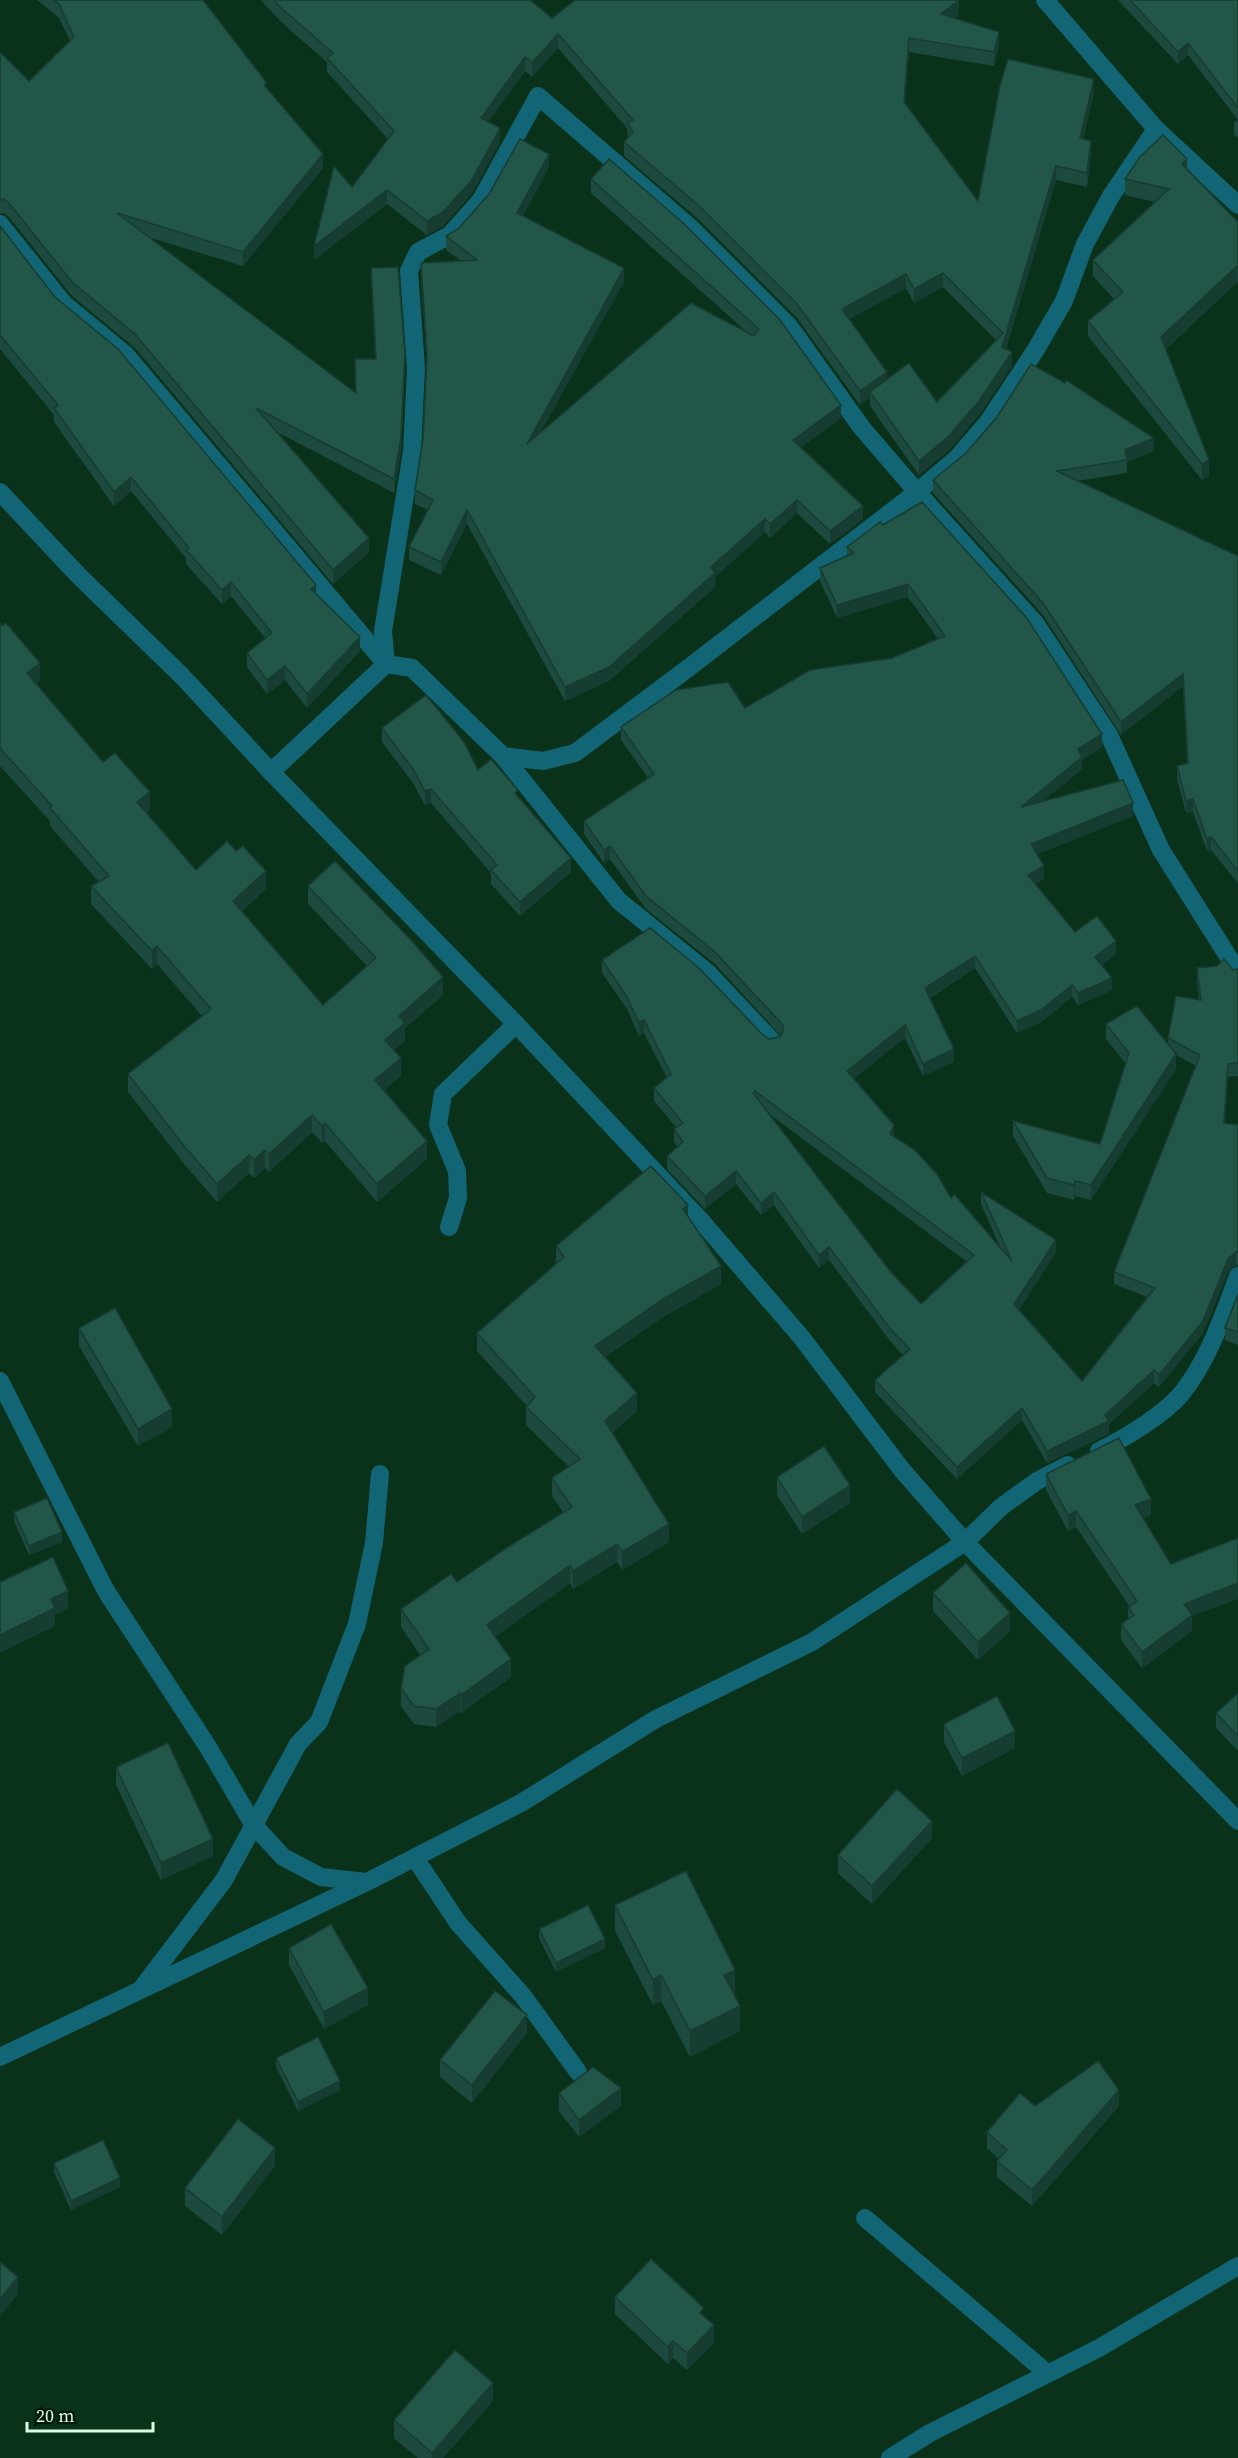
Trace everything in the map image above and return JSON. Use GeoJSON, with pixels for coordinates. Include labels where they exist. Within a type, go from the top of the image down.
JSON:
{"type":"FeatureCollection","features":[{"type":"Feature","properties":{"kind":"street"},"geometry":{"type":"LineString","coordinates":[[1045,0],[1156,129],[1238,205]]}},
{"type":"Feature","properties":{"kind":"street"},"geometry":{"type":"LineString","coordinates":[[386,664],[383,631],[412,440],[416,368],[409,271],[418,252],[450,235],[481,200],[538,96],[690,227],[789,326],[862,428],[916,492],[1035,623],[1109,735],[1161,850],[1238,972]]}},
{"type":"Feature","properties":{"kind":"street"},"geometry":{"type":"LineString","coordinates":[[503,756],[543,761],[575,753],[687,669],[957,458],[994,413],[1035,351],[1064,300],[1085,244],[1111,196],[1156,129]]}},
{"type":"Feature","properties":{"kind":"street"},"geometry":{"type":"LineString","coordinates":[[0,224],[64,304],[126,355],[386,664],[412,668],[503,756],[619,901],[707,972],[772,1041]]}},
{"type":"Feature","properties":{"kind":"street"},"geometry":{"type":"LineString","coordinates":[[0,492],[78,575],[182,676],[271,772],[516,1024],[704,1223],[802,1338],[902,1470],[965,1542],[1238,1821]]}},
{"type":"Feature","properties":{"kind":"street"},"geometry":{"type":"LineString","coordinates":[[271,772],[386,664]]}},
{"type":"Feature","properties":{"kind":"street"},"geometry":{"type":"LineString","coordinates":[[449,1227],[458,1198],[457,1171],[438,1125],[443,1094],[516,1024]]}},
{"type":"Feature","properties":{"kind":"street"},"geometry":{"type":"LineString","coordinates":[[0,2057],[416,1858],[521,1803],[656,1719],[812,1642],[965,1542],[1001,1507],[1037,1481],[1114,1444],[1145,1424],[1182,1394],[1209,1350],[1238,1276]]}},
{"type":"Feature","properties":{"kind":"street"},"geometry":{"type":"LineString","coordinates":[[0,1382],[106,1591],[208,1747],[253,1824],[283,1857],[321,1877],[367,1882]]}},
{"type":"Feature","properties":{"kind":"street"},"geometry":{"type":"LineString","coordinates":[[139,1992],[224,1880],[298,1744],[319,1722],[357,1624],[374,1543],[380,1474]]}},
{"type":"Feature","properties":{"kind":"street"},"geometry":{"type":"LineString","coordinates":[[416,1858],[458,1923],[523,1996],[578,2072]]}},
{"type":"Feature","properties":{"kind":"street"},"geometry":{"type":"LineString","coordinates":[[864,2218],[1047,2373]]}},
{"type":"Feature","properties":{"kind":"street"},"geometry":{"type":"LineString","coordinates":[[890,2458],[930,2433],[1100,2348],[1238,2266]]}},
{"type":"Feature","properties":{"kind":"building"},"geometry":{"type":"Polygon","coordinates":[[[54,0],[203,0],[267,83],[264,85],[323,154],[243,252],[117,213],[356,393],[355,359],[376,359],[371,268],[398,267],[405,354],[401,437],[394,479],[256,408],[369,538],[333,570],[135,334],[72,282],[9,203],[4,199],[0,200],[0,52],[29,81],[74,37],[59,4],[54,0]]]}},
{"type":"Feature","properties":{"kind":"building"},"geometry":{"type":"Polygon","coordinates":[[[274,0],[530,0],[552,18],[575,0],[959,0],[941,14],[999,32],[994,52],[909,38],[904,102],[978,201],[1000,85],[1008,59],[1094,79],[1080,138],[1091,141],[1087,173],[1056,166],[1002,347],[1012,352],[979,401],[949,436],[919,461],[870,392],[909,363],[937,402],[1003,333],[943,273],[914,289],[906,274],[842,309],[887,372],[860,391],[797,304],[697,204],[624,142],[633,132],[627,123],[633,120],[558,34],[532,63],[525,57],[481,118],[500,128],[472,180],[443,212],[427,221],[387,190],[314,246],[334,166],[352,187],[394,131],[327,58],[333,53],[274,0]]]}},
{"type":"Feature","properties":{"kind":"building"},"geometry":{"type":"Polygon","coordinates":[[[1130,0],[1238,0],[1238,108],[1188,43],[1178,52],[1130,0]]]}},
{"type":"Feature","properties":{"kind":"building"},"geometry":{"type":"Polygon","coordinates":[[[1163,135],[1187,159],[1182,164],[1238,222],[1238,267],[1161,337],[1209,460],[1202,464],[1088,321],[1123,292],[1093,260],[1169,189],[1125,179],[1140,157],[1163,135]]]}},
{"type":"Feature","properties":{"kind":"building"},"geometry":{"type":"Polygon","coordinates":[[[520,139],[549,154],[517,213],[624,268],[527,444],[691,303],[754,336],[759,329],[591,179],[609,159],[682,222],[780,320],[841,405],[793,440],[863,506],[830,531],[797,500],[770,524],[765,519],[711,567],[715,573],[609,667],[565,687],[467,510],[441,562],[409,547],[433,500],[415,490],[423,439],[427,355],[421,263],[477,260],[446,236],[458,229],[489,194],[520,139]]]}},
{"type":"Feature","properties":{"kind":"building"},"geometry":{"type":"Polygon","coordinates":[[[0,226],[55,297],[118,349],[316,585],[311,589],[360,637],[307,694],[285,666],[267,680],[247,653],[272,633],[231,582],[222,590],[186,550],[189,548],[131,477],[114,492],[54,408],[58,405],[0,335],[0,226]]]}},
{"type":"Feature","properties":{"kind":"building"},"geometry":{"type":"Polygon","coordinates":[[[1031,364],[1065,383],[1066,380],[1154,438],[1125,450],[1127,460],[1057,471],[1238,556],[1238,871],[1211,837],[1207,839],[1193,799],[1186,801],[1177,766],[1188,763],[1183,674],[1121,722],[1043,603],[933,480],[966,453],[997,417],[1031,364]]]}},
{"type":"Feature","properties":{"kind":"building"},"geometry":{"type":"Polygon","coordinates":[[[922,502],[1026,617],[1102,734],[1078,749],[1082,757],[1021,807],[1123,780],[1133,803],[1031,844],[1044,866],[1028,875],[1075,932],[1097,916],[1116,941],[1095,957],[1112,978],[1078,993],[1072,985],[1041,1010],[1017,1021],[975,956],[925,988],[954,1049],[923,1064],[905,1025],[847,1071],[894,1125],[890,1134],[915,1150],[937,1174],[951,1198],[954,1194],[1012,1261],[981,1192],[1056,1240],[1014,1304],[1082,1381],[1155,1288],[1114,1272],[1200,1055],[1168,1038],[1176,996],[1201,1000],[1197,968],[1217,966],[1224,959],[1233,970],[1238,969],[1238,1063],[1228,1064],[1224,1123],[1238,1125],[1238,1253],[1236,1252],[1228,1259],[1203,1321],[1159,1375],[1154,1370],[1105,1415],[1109,1421],[1047,1451],[1022,1408],[957,1467],[875,1380],[910,1349],[891,1330],[829,1247],[819,1255],[774,1192],[761,1203],[736,1171],[705,1196],[667,1156],[683,1142],[674,1129],[683,1123],[654,1088],[671,1074],[644,1020],[639,1023],[627,997],[602,960],[650,928],[699,968],[764,1036],[769,1039],[779,1037],[783,1032],[783,1025],[715,952],[646,896],[610,846],[604,850],[584,821],[654,774],[621,727],[676,690],[728,682],[745,708],[810,670],[892,658],[945,636],[908,584],[837,605],[820,568],[854,553],[847,547],[880,522],[883,525],[922,502]],[[755,1091],[753,1093],[890,1271],[921,1304],[974,1255],[755,1091]]]}},
{"type":"Feature","properties":{"kind":"building"},"geometry":{"type":"Polygon","coordinates":[[[0,623],[2,626],[6,623],[40,663],[27,673],[103,762],[115,753],[150,792],[137,802],[196,870],[227,841],[236,851],[243,846],[266,871],[233,901],[323,1005],[376,958],[308,886],[335,861],[413,942],[443,977],[399,1016],[405,1023],[385,1040],[401,1058],[375,1080],[427,1141],[377,1184],[325,1123],[322,1126],[312,1115],[269,1154],[265,1150],[254,1160],[249,1155],[217,1184],[128,1074],[211,1009],[157,946],[152,951],[91,886],[109,876],[50,808],[52,806],[0,748],[0,623]]]}},
{"type":"Feature","properties":{"kind":"building"},"geometry":{"type":"Polygon","coordinates":[[[426,695],[464,742],[478,770],[491,759],[518,790],[515,793],[571,858],[520,902],[491,870],[497,865],[431,789],[425,791],[413,769],[382,728],[426,695]]]}},
{"type":"Feature","properties":{"kind":"building"},"geometry":{"type":"Polygon","coordinates":[[[1137,1006],[1176,1054],[1091,1185],[1075,1181],[1074,1185],[1047,1178],[1013,1121],[1100,1144],[1129,1053],[1106,1024],[1137,1006]]]}},
{"type":"Feature","properties":{"kind":"building"},"geometry":{"type":"Polygon","coordinates":[[[651,1166],[688,1205],[683,1209],[721,1266],[663,1299],[595,1346],[637,1393],[605,1421],[669,1524],[622,1552],[617,1544],[573,1571],[570,1565],[487,1625],[511,1659],[461,1695],[460,1693],[436,1709],[414,1706],[401,1688],[405,1666],[429,1649],[401,1609],[451,1574],[457,1582],[572,1507],[552,1478],[580,1459],[526,1407],[535,1397],[477,1333],[564,1257],[556,1246],[651,1166]]]}},
{"type":"Feature","properties":{"kind":"building"},"geometry":{"type":"Polygon","coordinates":[[[1238,1294],[1238,1332],[1225,1328],[1238,1294]]]}},
{"type":"Feature","properties":{"kind":"building"},"geometry":{"type":"Polygon","coordinates":[[[115,1308],[172,1409],[138,1429],[79,1328],[115,1308]]]}},
{"type":"Feature","properties":{"kind":"building"},"geometry":{"type":"Polygon","coordinates":[[[1119,1438],[1151,1499],[1135,1505],[1171,1564],[1238,1538],[1238,1583],[1184,1604],[1192,1615],[1142,1652],[1121,1624],[1134,1615],[1128,1608],[1137,1601],[1076,1511],[1068,1515],[1046,1474],[1119,1438]]]}},
{"type":"Feature","properties":{"kind":"building"},"geometry":{"type":"Polygon","coordinates":[[[824,1446],[850,1485],[802,1517],[777,1477],[824,1446]]]}},
{"type":"Feature","properties":{"kind":"building"},"geometry":{"type":"Polygon","coordinates":[[[47,1498],[62,1532],[29,1546],[14,1512],[47,1498]]]}},
{"type":"Feature","properties":{"kind":"building"},"geometry":{"type":"Polygon","coordinates":[[[53,1557],[68,1591],[51,1599],[55,1608],[0,1635],[0,1582],[53,1557]]]}},
{"type":"Feature","properties":{"kind":"building"},"geometry":{"type":"Polygon","coordinates":[[[966,1563],[1010,1613],[978,1642],[933,1593],[966,1563]]]}},
{"type":"Feature","properties":{"kind":"building"},"geometry":{"type":"Polygon","coordinates":[[[1238,1693],[1238,1736],[1216,1713],[1238,1693]]]}},
{"type":"Feature","properties":{"kind":"building"},"geometry":{"type":"Polygon","coordinates":[[[997,1696],[1015,1731],[962,1758],[944,1724],[997,1696]]]}},
{"type":"Feature","properties":{"kind":"building"},"geometry":{"type":"Polygon","coordinates":[[[168,1743],[213,1839],[161,1863],[116,1767],[168,1743]]]}},
{"type":"Feature","properties":{"kind":"building"},"geometry":{"type":"Polygon","coordinates":[[[897,1789],[932,1821],[872,1886],[838,1855],[897,1789]]]}},
{"type":"Feature","properties":{"kind":"building"},"geometry":{"type":"Polygon","coordinates":[[[686,1871],[735,1970],[724,1975],[740,2006],[690,2031],[661,1975],[653,1980],[615,1905],[686,1871]]]}},
{"type":"Feature","properties":{"kind":"building"},"geometry":{"type":"Polygon","coordinates":[[[588,1905],[605,1939],[556,1963],[539,1929],[588,1905]]]}},
{"type":"Feature","properties":{"kind":"building"},"geometry":{"type":"Polygon","coordinates":[[[331,1924],[368,1988],[324,2012],[289,1948],[331,1924]]]}},
{"type":"Feature","properties":{"kind":"building"},"geometry":{"type":"Polygon","coordinates":[[[495,1991],[527,2015],[472,2085],[440,2060],[495,1991]]]}},
{"type":"Feature","properties":{"kind":"building"},"geometry":{"type":"Polygon","coordinates":[[[318,2037],[340,2081],[298,2102],[276,2058],[318,2037]]]}},
{"type":"Feature","properties":{"kind":"building"},"geometry":{"type":"Polygon","coordinates":[[[1098,2061],[1119,2090],[1032,2190],[997,2161],[1007,2150],[987,2132],[1020,2093],[1035,2106],[1098,2061]]]}},
{"type":"Feature","properties":{"kind":"building"},"geometry":{"type":"Polygon","coordinates":[[[593,2067],[621,2088],[579,2120],[559,2093],[593,2067]]]}},
{"type":"Feature","properties":{"kind":"building"},"geometry":{"type":"Polygon","coordinates":[[[238,2119],[275,2148],[222,2217],[185,2188],[238,2119]]]}},
{"type":"Feature","properties":{"kind":"building"},"geometry":{"type":"Polygon","coordinates":[[[103,2140],[120,2178],[71,2201],[54,2163],[103,2140]]]}},
{"type":"Feature","properties":{"kind":"building"},"geometry":{"type":"Polygon","coordinates":[[[651,2259],[704,2308],[700,2313],[714,2325],[687,2353],[673,2341],[668,2347],[615,2297],[651,2259]]]}},
{"type":"Feature","properties":{"kind":"building"},"geometry":{"type":"Polygon","coordinates":[[[0,2262],[18,2277],[0,2299],[0,2262]]]}},
{"type":"Feature","properties":{"kind":"building"},"geometry":{"type":"Polygon","coordinates":[[[455,2350],[493,2383],[432,2453],[394,2420],[455,2350]]]}}]}
